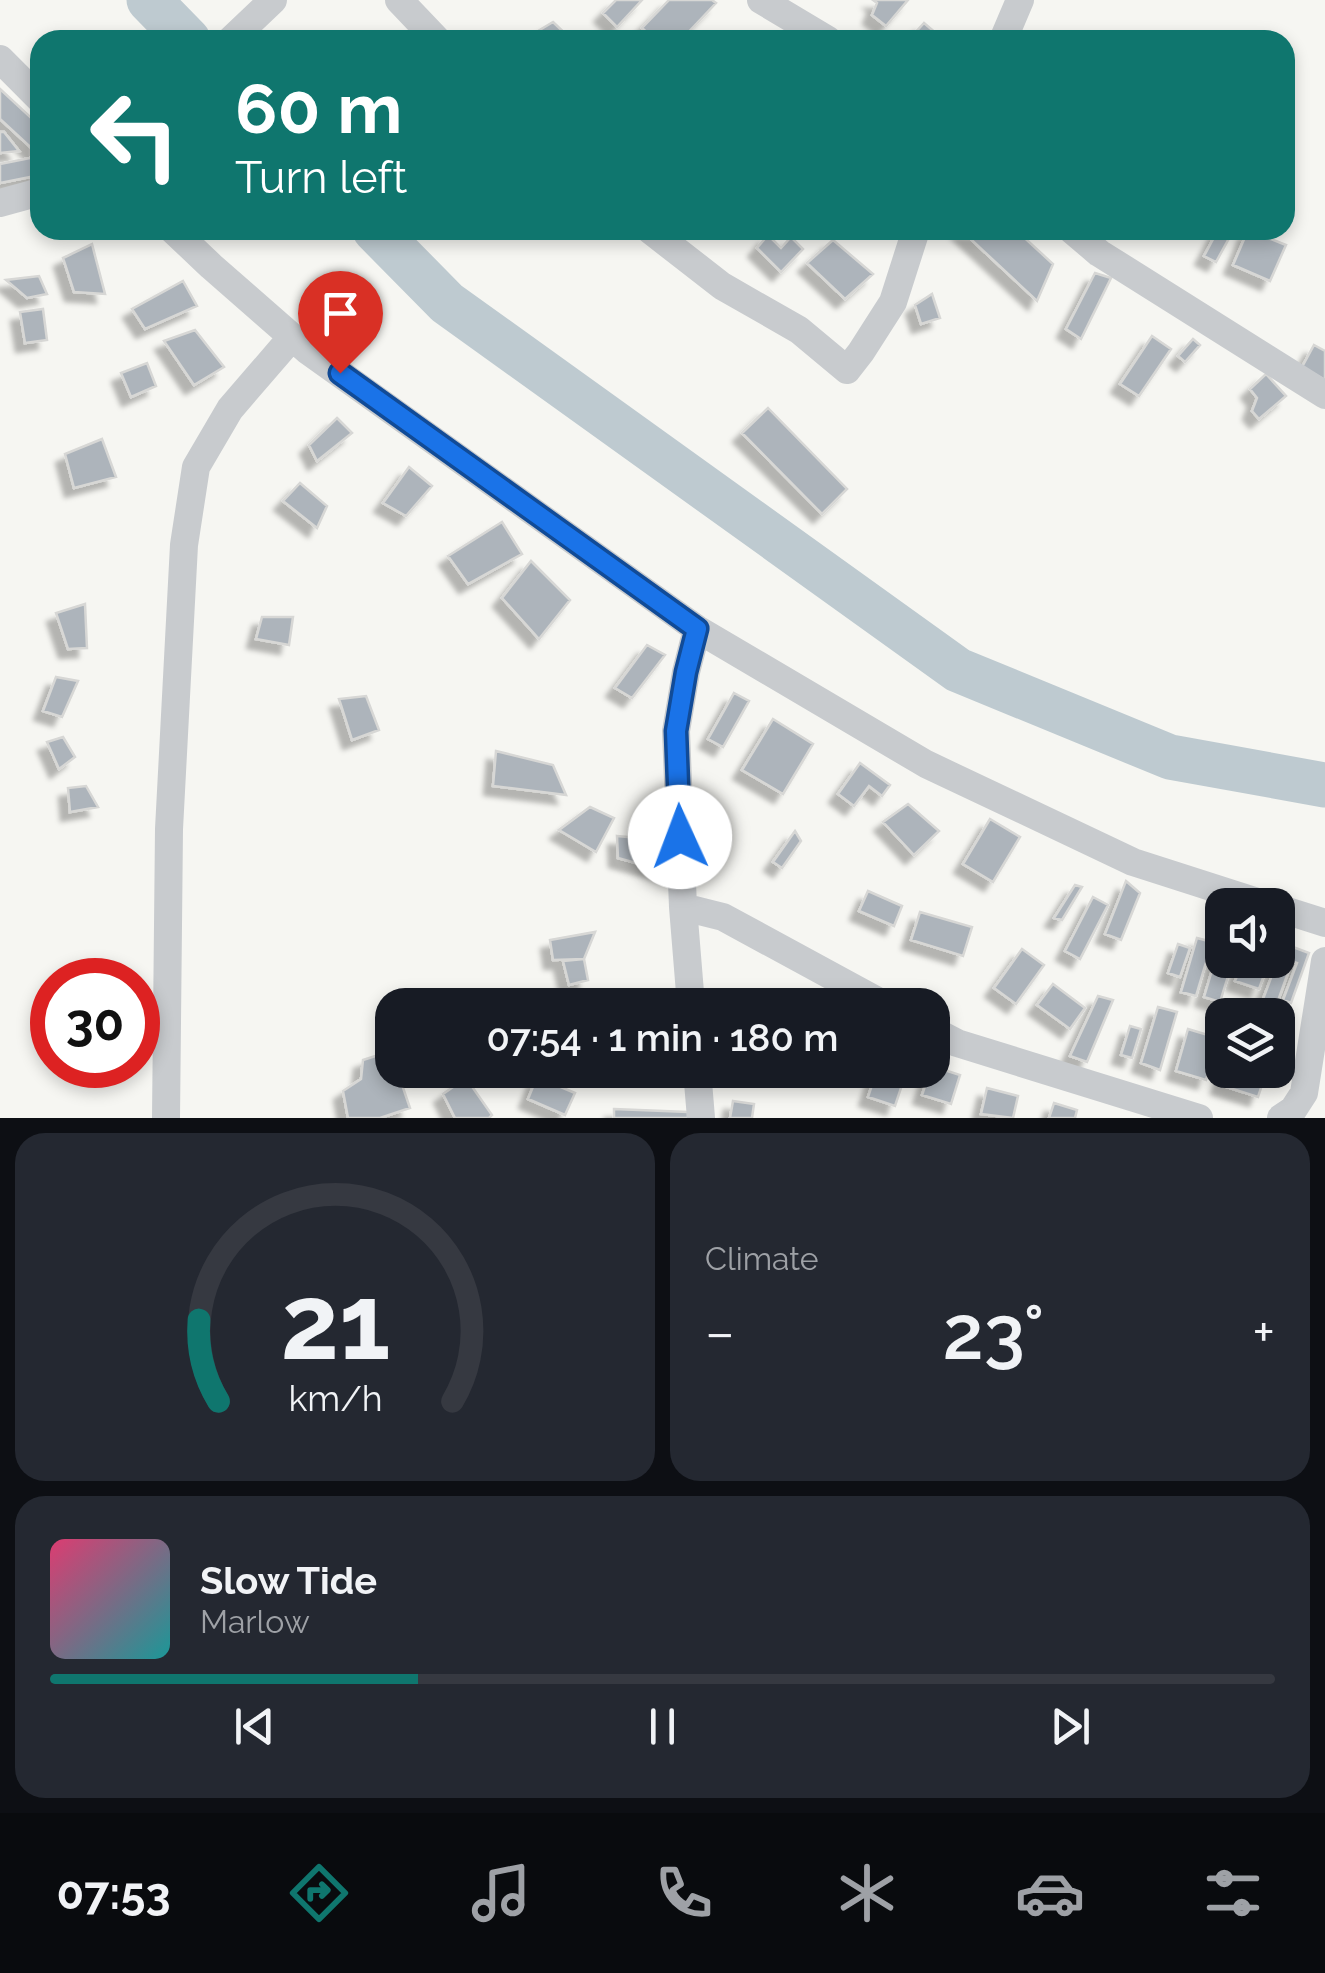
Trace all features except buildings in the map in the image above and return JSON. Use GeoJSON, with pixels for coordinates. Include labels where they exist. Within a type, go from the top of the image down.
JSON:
{"type":"FeatureCollection","features":[{"type":"Feature","properties":{"kind":"street"},"geometry":{"type":"LineString","coordinates":[[399,0],[428,30]]}},
{"type":"Feature","properties":{"kind":"street"},"geometry":{"type":"LineString","coordinates":[[761,0],[811,30]]}},
{"type":"Feature","properties":{"kind":"street"},"geometry":{"type":"LineString","coordinates":[[1007,30],[1020,0]]}},
{"type":"Feature","properties":{"kind":"street"},"geometry":{"type":"LineString","coordinates":[[242,30],[264,8]]}},
{"type":"Feature","properties":{"kind":"street"},"geometry":{"type":"LineString","coordinates":[[0,60],[30,89]]}},
{"type":"Feature","properties":{"kind":"street"},"geometry":{"type":"LineString","coordinates":[[0,203],[30,195]]}},
{"type":"Feature","properties":{"kind":"street"},"geometry":{"type":"LineString","coordinates":[[183,240],[324,361],[697,629],[926,764],[1133,862],[1214,888]]}},
{"type":"Feature","properties":{"kind":"street"},"geometry":{"type":"LineString","coordinates":[[663,240],[722,286],[798,330],[847,370],[893,302],[913,240]]}},
{"type":"Feature","properties":{"kind":"street"},"geometry":{"type":"LineString","coordinates":[[1084,240],[1325,394]]}},
{"type":"Feature","properties":{"kind":"street"},"geometry":{"type":"LineString","coordinates":[[166,1118],[169,830],[184,546],[196,466],[230,409],[292,336]]}},
{"type":"Feature","properties":{"kind":"street"},"geometry":{"type":"LineString","coordinates":[[690,988],[676,731],[697,629]]}},
{"type":"Feature","properties":{"kind":"street"},"geometry":{"type":"LineString","coordinates":[[683,908],[723,917],[854,988]]}},
{"type":"Feature","properties":{"kind":"street"},"geometry":{"type":"LineString","coordinates":[[1295,913],[1325,923]]}},
{"type":"Feature","properties":{"kind":"street"},"geometry":{"type":"LineString","coordinates":[[1281,1118],[1294,1110],[1304,1093],[1325,961]]}},
{"type":"Feature","properties":{"kind":"street"},"geometry":{"type":"LineString","coordinates":[[950,1040],[1200,1118]]}},
{"type":"Feature","properties":{"kind":"street"},"geometry":{"type":"LineString","coordinates":[[698,1088],[701,1118]]}},
{"type":"Feature","properties":{"kind":"waterway"},"geometry":{"type":"LineString","coordinates":[[149,0],[178,30]]}},
{"type":"Feature","properties":{"kind":"waterway"},"geometry":{"type":"LineString","coordinates":[[385,240],[447,303],[958,670],[1170,757],[1325,785]]}},
{"type":"Feature","properties":{"kind":"route"},"geometry":{"type":"LineString","coordinates":[[340,373],[697,629],[676,731],[680,837]]}}]}
